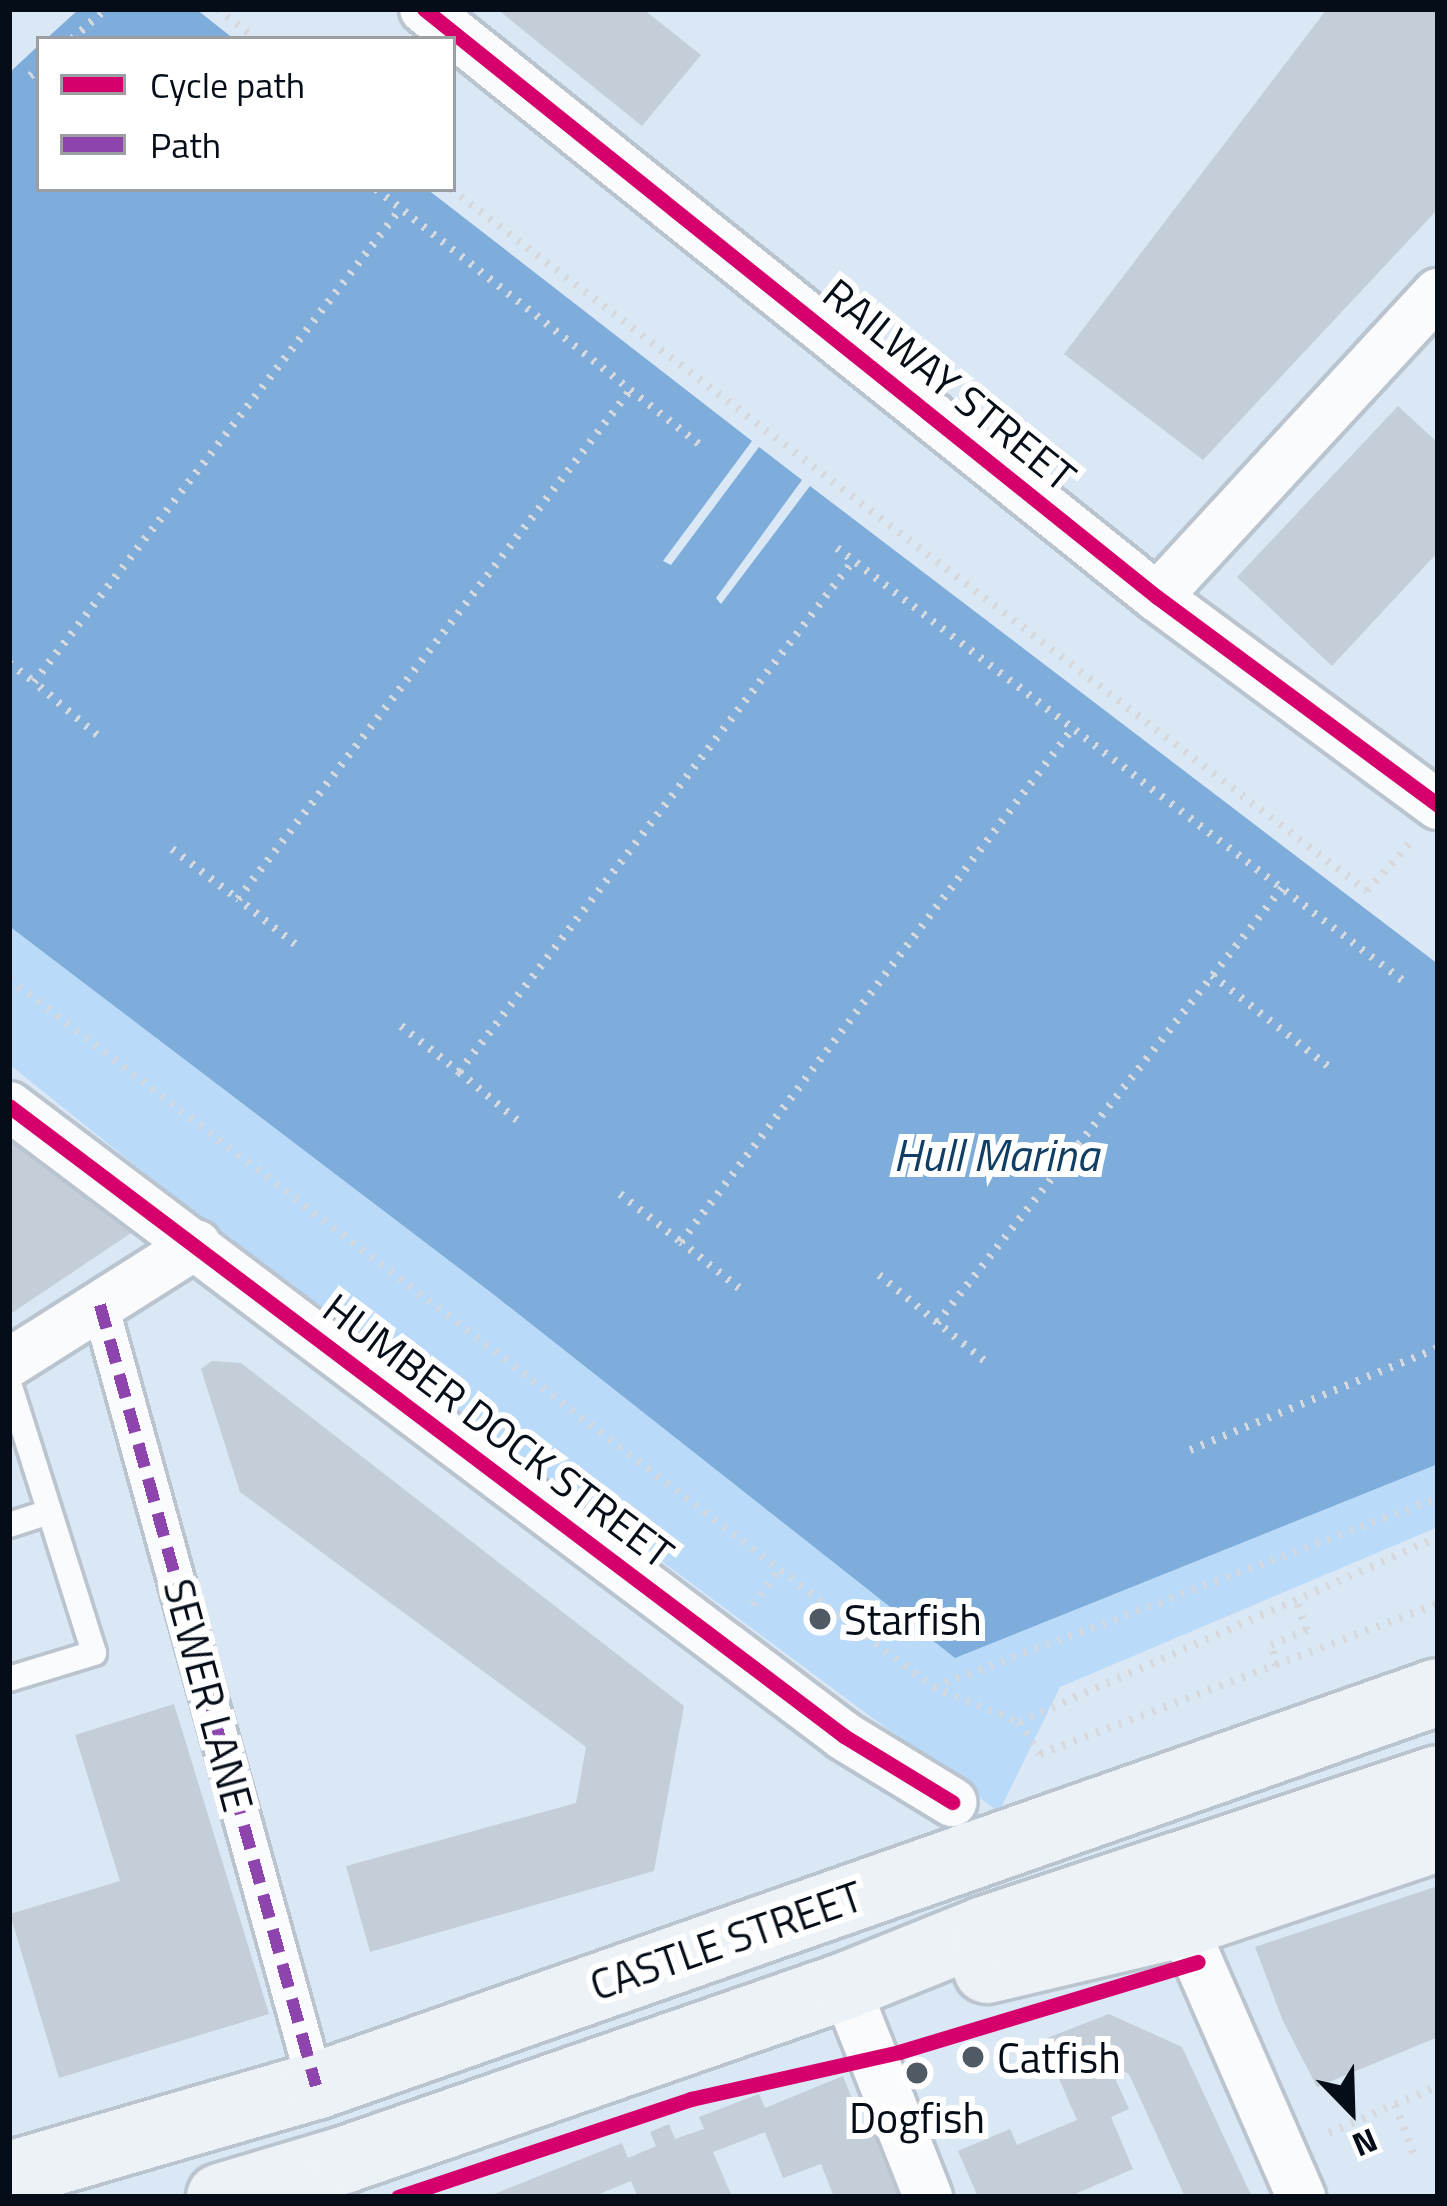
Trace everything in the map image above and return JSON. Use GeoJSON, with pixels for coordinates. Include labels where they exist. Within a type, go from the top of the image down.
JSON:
{"type":"FeatureCollection","features":[{"type":"Feature","properties":{"kind":"highway","name":"CASTLE STREET"},"geometry":{"type":"LineString","coordinates":[[9,2175],[316,2086],[1438,1692]]}},
{"type":"Feature","properties":{"kind":"highway"},"geometry":{"type":"LineString","coordinates":[[844,1986],[984,1930],[1438,1779]]}},
{"type":"Feature","properties":{"kind":"highway"},"geometry":{"type":"LineString","coordinates":[[844,1986],[954,1978],[1182,1924],[1438,1838]]}},
{"type":"Feature","properties":{"kind":"highway","name":"CASTLE STREET"},"geometry":{"type":"LineString","coordinates":[[220,2197],[349,2178],[844,1986]]}},
{"type":"Feature","properties":{"kind":"street","name":"RAILWAY STREET"},"geometry":{"type":"LineString","coordinates":[[424,9],[1431,816]]}},
{"type":"Feature","properties":{"kind":"street"},"geometry":{"type":"LineString","coordinates":[[1157,597],[1438,293]]}},
{"type":"Feature","properties":{"kind":"street","name":"HUMBER DOCK STREET"},"geometry":{"type":"LineString","coordinates":[[9,1106],[844,1736],[952,1802]]}},
{"type":"Feature","properties":{"kind":"street"},"geometry":{"type":"LineString","coordinates":[[9,1363],[197,1244]]}},
{"type":"Feature","properties":{"kind":"street","name":"SEWER LANE"},"geometry":{"type":"LineString","coordinates":[[100,1305],[316,2086]]}},
{"type":"Feature","properties":{"kind":"street"},"geometry":{"type":"LineString","coordinates":[[1182,1924],[1301,2197]]}},
{"type":"Feature","properties":{"kind":"street"},"geometry":{"type":"LineString","coordinates":[[844,1986],[928,2197]]}},
{"type":"Feature","properties":{"kind":"lane"},"geometry":{"type":"LineString","coordinates":[[9,1383],[94,1653],[9,1679]]}},
{"type":"Feature","properties":{"kind":"lane"},"geometry":{"type":"LineString","coordinates":[[9,1525],[47,1513]]}},
{"type":"Feature","properties":{"kind":"path"},"geometry":{"type":"LineString","coordinates":[[217,9],[252,36]]}},
{"type":"Feature","properties":{"kind":"path"},"geometry":{"type":"LineString","coordinates":[[75,36],[101,14]]}},
{"type":"Feature","properties":{"kind":"path"},"geometry":{"type":"LineString","coordinates":[[30,76],[36,71]]}},
{"type":"Feature","properties":{"kind":"path"},"geometry":{"type":"LineString","coordinates":[[380,192],[702,446]]}},
{"type":"Feature","properties":{"kind":"path"},"geometry":{"type":"LineString","coordinates":[[456,192],[1367,891],[1431,816]]}},
{"type":"Feature","properties":{"kind":"path"},"geometry":{"type":"LineString","coordinates":[[34,682],[401,208]]}},
{"type":"Feature","properties":{"kind":"path"},"geometry":{"type":"LineString","coordinates":[[238,898],[631,389]]}},
{"type":"Feature","properties":{"kind":"path"},"geometry":{"type":"LineString","coordinates":[[837,548],[1407,984]]}},
{"type":"Feature","properties":{"kind":"path"},"geometry":{"type":"LineString","coordinates":[[459,1072],[853,561]]}},
{"type":"Feature","properties":{"kind":"path"},"geometry":{"type":"LineString","coordinates":[[9,662],[97,734]]}},
{"type":"Feature","properties":{"kind":"path"},"geometry":{"type":"LineString","coordinates":[[681,1242],[1073,728]]}},
{"type":"Feature","properties":{"kind":"path"},"geometry":{"type":"LineString","coordinates":[[172,849],[295,944]]}},
{"type":"Feature","properties":{"kind":"path"},"geometry":{"type":"LineString","coordinates":[[937,1323],[1282,888]]}},
{"type":"Feature","properties":{"kind":"path"},"geometry":{"type":"LineString","coordinates":[[1212,976],[1330,1067]]}},
{"type":"Feature","properties":{"kind":"path"},"geometry":{"type":"LineString","coordinates":[[9,979],[933,1688],[1019,1721],[1040,1754],[1438,1604]]}},
{"type":"Feature","properties":{"kind":"path"},"geometry":{"type":"LineString","coordinates":[[401,1026],[518,1120]]}},
{"type":"Feature","properties":{"kind":"path"},"geometry":{"type":"LineString","coordinates":[[620,1194],[739,1288]]}},
{"type":"Feature","properties":{"kind":"path"},"geometry":{"type":"LineString","coordinates":[[879,1275],[985,1361]]}},
{"type":"Feature","properties":{"kind":"path"},"geometry":{"type":"LineString","coordinates":[[1190,1450],[1438,1348]]}},
{"type":"Feature","properties":{"kind":"path"},"geometry":{"type":"LineString","coordinates":[[933,1688],[1438,1498]]}},
{"type":"Feature","properties":{"kind":"path"},"geometry":{"type":"LineString","coordinates":[[1019,1721],[1297,1603],[1438,1537]]}},
{"type":"Feature","properties":{"kind":"path"},"geometry":{"type":"LineString","coordinates":[[1276,1666],[1270,1645],[1307,1630],[1297,1603]]}},
{"type":"Feature","properties":{"kind":"path"},"geometry":{"type":"LineString","coordinates":[[1281,2153],[1438,2086]]}},
{"type":"Feature","properties":{"kind":"path"},"geometry":{"type":"LineString","coordinates":[[1395,2105],[1414,2155]]}},
{"type":"Feature","properties":{"kind":"shaded area"},"geometry":{"type":"Polygon","coordinates":[[[9,926],[493,1294],[955,1657],[1438,1464],[1438,1527],[1060,1687],[999,1812],[199,1217],[9,1064],[9,926]]]}},
{"type":"Feature","properties":{"kind":"water"},"geometry":{"type":"Polygon","coordinates":[[[79,9],[196,9],[230,36],[49,36],[79,9]]]}},
{"type":"Feature","properties":{"kind":"water","name":"Hull Marina"},"geometry":{"type":"Polygon","coordinates":[[[36,48],[36,192],[431,192],[752,441],[663,561],[671,565],[759,447],[802,480],[716,598],[721,604],[810,486],[1438,964],[1438,1464],[955,1658],[493,1294],[9,926],[9,73],[36,48]]]}},
{"type":"Feature","properties":{"kind":"building"},"geometry":{"type":"Polygon","coordinates":[[[497,9],[643,9],[701,55],[642,126],[497,9]]]}},
{"type":"Feature","properties":{"kind":"building"},"geometry":{"type":"Polygon","coordinates":[[[1327,9],[1438,9],[1438,209],[1203,460],[1064,354],[1327,9]]]}},
{"type":"Feature","properties":{"kind":"building"},"geometry":{"type":"Polygon","coordinates":[[[1398,406],[1438,443],[1438,552],[1332,666],[1237,577],[1398,406]]]}},
{"type":"Feature","properties":{"kind":"building"},"geometry":{"type":"Polygon","coordinates":[[[9,1129],[134,1231],[9,1315],[9,1129]]]}},
{"type":"Feature","properties":{"kind":"building"},"geometry":{"type":"Polygon","coordinates":[[[212,1361],[241,1363],[684,1706],[654,1871],[370,1952],[346,1866],[576,1803],[586,1747],[240,1492],[201,1369],[212,1361]]]}},
{"type":"Feature","properties":{"kind":"building"},"geometry":{"type":"Polygon","coordinates":[[[174,1704],[269,2014],[59,2078],[10,1914],[120,1881],[75,1735],[174,1704]]]}},
{"type":"Feature","properties":{"kind":"building"},"geometry":{"type":"Polygon","coordinates":[[[1438,1886],[1438,2037],[1317,2087],[1283,2021],[1255,1947],[1438,1886]]]}},
{"type":"Feature","properties":{"kind":"building"},"geometry":{"type":"Polygon","coordinates":[[[1109,2014],[1182,2047],[1252,2197],[1185,2197],[1129,2074],[1114,2065],[1110,2067],[1129,2109],[1111,2117],[1133,2169],[1068,2197],[978,2197],[958,2151],[1010,2129],[1017,2145],[1077,2120],[1042,2040],[1109,2014]]]}},
{"type":"Feature","properties":{"kind":"building"},"geometry":{"type":"Polygon","coordinates":[[[843,2076],[867,2137],[876,2133],[901,2197],[834,2197],[821,2164],[783,2178],[765,2132],[713,2152],[732,2197],[638,2197],[631,2181],[592,2197],[487,2197],[622,2143],[628,2158],[656,2146],[650,2132],[669,2124],[675,2139],[704,2129],[699,2117],[759,2094],[765,2108],[843,2076]]]}},
{"type":"Feature","properties":{"kind":"marked path"},"geometry":{"type":"LineString","coordinates":[[100,1305],[316,2086]]}},
{"type":"Feature","properties":{"kind":"cycle path"},"geometry":{"type":"LineString","coordinates":[[424,9],[1157,597],[1438,805]]}},
{"type":"Feature","properties":{"kind":"cycle path"},"geometry":{"type":"LineString","coordinates":[[9,1106],[844,1736],[952,1802]]}},
{"type":"Feature","properties":{"kind":"cycle path"},"geometry":{"type":"LineString","coordinates":[[398,2197],[691,2099],[899,2052],[1198,1962]]}},
{"type":"Feature","properties":{"kind":"place","name":"Starfish"},"geometry":{"type":"Point","coordinates":[820,1619]}},
{"type":"Feature","properties":{"kind":"place","name":"Catfish"},"geometry":{"type":"Point","coordinates":[973,2057]}},
{"type":"Feature","properties":{"kind":"place","name":"Dogfish"},"geometry":{"type":"Point","coordinates":[917,2073]}}]}
